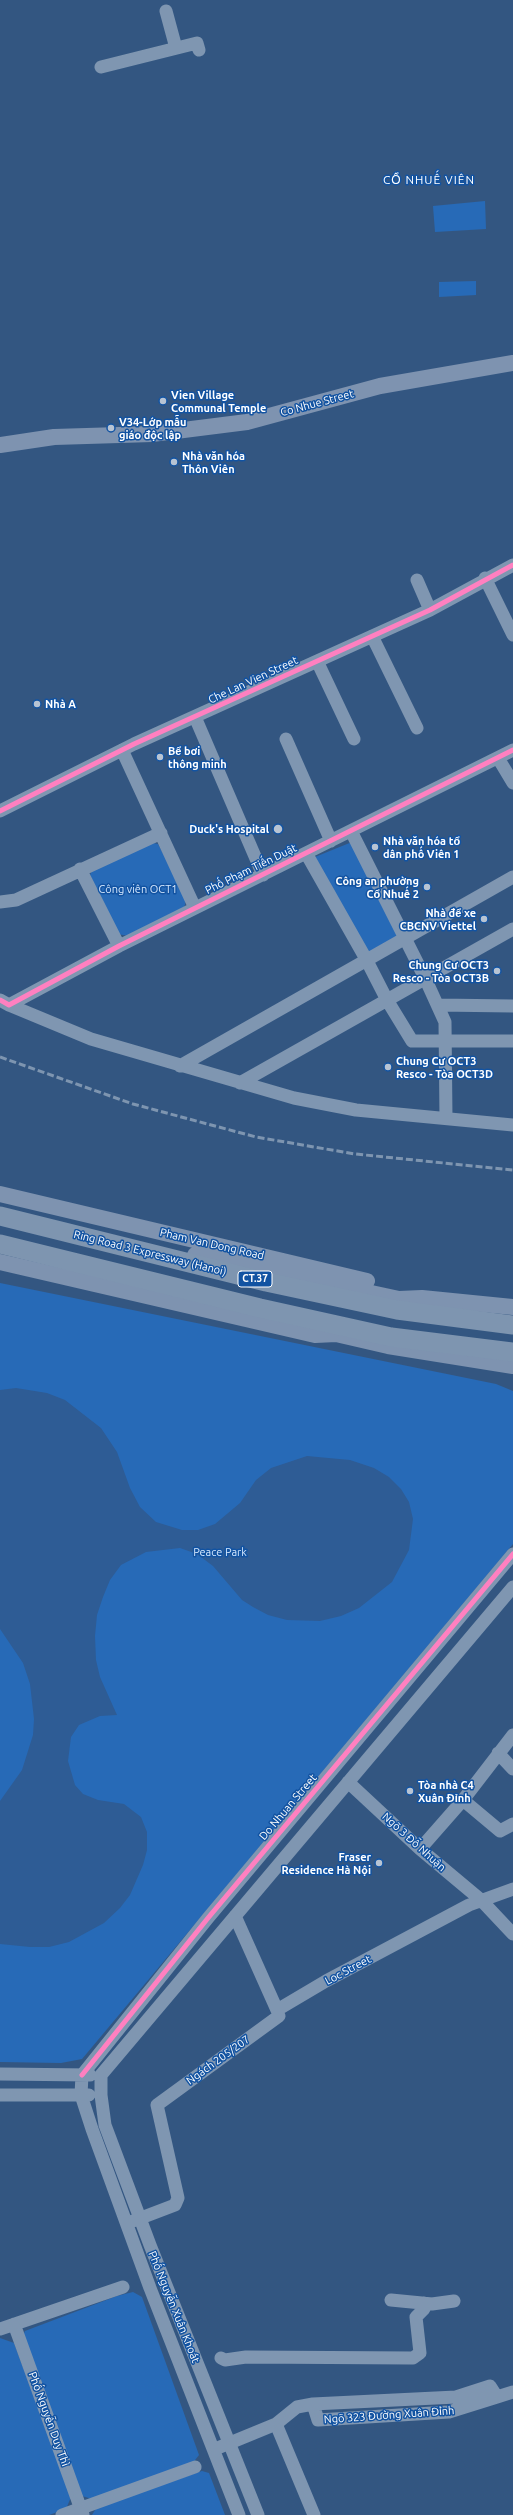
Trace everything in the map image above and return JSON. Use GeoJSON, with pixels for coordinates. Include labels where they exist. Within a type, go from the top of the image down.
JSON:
{"type":"FeatureCollection","features":[{"type":"Feature","properties":{"kind":"highway","name":"Ring Road 3 Expressway (Hanoi)"},"geometry":{"type":"LineString","coordinates":[[0,1216],[266,1282],[397,1310],[513,1325]]}},
{"type":"Feature","properties":{"kind":"highway","name":"CT.37"},"geometry":{"type":"LineString","coordinates":[[0,1245],[260,1308],[391,1337],[513,1352]]}},
{"type":"Feature","properties":{"kind":"main road","name":"Co Nhue Street"},"geometry":{"type":"LineString","coordinates":[[0,445],[54,437],[152,434],[247,422],[380,386],[513,363]]}},
{"type":"Feature","properties":{"kind":"main road","name":"Pham Van Dong Road"},"geometry":{"type":"LineString","coordinates":[[0,1194],[400,1289],[422,1298]]}},
{"type":"Feature","properties":{"kind":"main road","name":"Pham Van Dong Road"},"geometry":{"type":"LineString","coordinates":[[0,1212],[399,1299],[422,1298],[513,1307]]}},
{"type":"Feature","properties":{"kind":"main road"},"geometry":{"type":"LineString","coordinates":[[0,1245],[318,1323],[336,1334]]}},
{"type":"Feature","properties":{"kind":"main road"},"geometry":{"type":"LineString","coordinates":[[0,1262],[315,1335],[336,1334],[388,1346],[513,1366]]}},
{"type":"Feature","properties":{"kind":"street"},"geometry":{"type":"LineString","coordinates":[[166,11],[176,48]]}},
{"type":"Feature","properties":{"kind":"street"},"geometry":{"type":"LineString","coordinates":[[101,67],[197,43],[199,50]]}},
{"type":"Feature","properties":{"kind":"street","name":"Che Lan Vien Street"},"geometry":{"type":"LineString","coordinates":[[0,811],[122,750],[430,610],[486,578],[513,565]]}},
{"type":"Feature","properties":{"kind":"street"},"geometry":{"type":"LineString","coordinates":[[486,578],[513,635]]}},
{"type":"Feature","properties":{"kind":"street"},"geometry":{"type":"LineString","coordinates":[[416,580],[430,610]]}},
{"type":"Feature","properties":{"kind":"street"},"geometry":{"type":"LineString","coordinates":[[372,636],[417,728]]}},
{"type":"Feature","properties":{"kind":"street"},"geometry":{"type":"LineString","coordinates":[[317,661],[354,738]]}},
{"type":"Feature","properties":{"kind":"street"},"geometry":{"type":"LineString","coordinates":[[195,717],[263,875]]}},
{"type":"Feature","properties":{"kind":"street"},"geometry":{"type":"LineString","coordinates":[[286,739],[331,841]]}},
{"type":"Feature","properties":{"kind":"street"},"geometry":{"type":"LineString","coordinates":[[122,750],[195,908]]}},
{"type":"Feature","properties":{"kind":"street","name":"Phố Phạm Tiến Duật"},"geometry":{"type":"LineString","coordinates":[[4,1003],[513,750]]}},
{"type":"Feature","properties":{"kind":"street"},"geometry":{"type":"LineString","coordinates":[[498,758],[513,783]]}},
{"type":"Feature","properties":{"kind":"street"},"geometry":{"type":"LineString","coordinates":[[351,831],[425,978],[445,1022],[446,1118]]}},
{"type":"Feature","properties":{"kind":"street"},"geometry":{"type":"LineString","coordinates":[[0,902],[16,900],[80,869],[161,833]]}},
{"type":"Feature","properties":{"kind":"street"},"geometry":{"type":"LineString","coordinates":[[306,853],[366,959],[387,1000],[412,1041],[513,1040]]}},
{"type":"Feature","properties":{"kind":"street"},"geometry":{"type":"LineString","coordinates":[[80,869],[119,946]]}},
{"type":"Feature","properties":{"kind":"street"},"geometry":{"type":"LineString","coordinates":[[180,1066],[366,959],[513,877]]}},
{"type":"Feature","properties":{"kind":"street"},"geometry":{"type":"LineString","coordinates":[[240,1083],[513,928]]}},
{"type":"Feature","properties":{"kind":"street"},"geometry":{"type":"LineString","coordinates":[[4,1003],[91,1039],[294,1098],[356,1110],[513,1125]]}},
{"type":"Feature","properties":{"kind":"street"},"geometry":{"type":"LineString","coordinates":[[438,1005],[513,1006]]}},
{"type":"Feature","properties":{"kind":"street","name":"Do Nhuan Street"},"geometry":{"type":"LineString","coordinates":[[82,2075],[292,1818],[513,1554]]}},
{"type":"Feature","properties":{"kind":"street"},"geometry":{"type":"LineString","coordinates":[[0,2074],[101,2075],[234,1916],[511,1593]]}},
{"type":"Feature","properties":{"kind":"street"},"geometry":{"type":"LineString","coordinates":[[420,1849],[463,1800],[513,1735]]}},
{"type":"Feature","properties":{"kind":"street"},"geometry":{"type":"LineString","coordinates":[[498,1753],[513,1769]]}},
{"type":"Feature","properties":{"kind":"street","name":"Ngõ 3 Đỗ Nhuận"},"geometry":{"type":"LineString","coordinates":[[348,1782],[420,1849],[481,1900],[513,1934]]}},
{"type":"Feature","properties":{"kind":"street"},"geometry":{"type":"LineString","coordinates":[[463,1800],[500,1831],[513,1824]]}},
{"type":"Feature","properties":{"kind":"street"},"geometry":{"type":"LineString","coordinates":[[292,1818],[307,1831]]}},
{"type":"Feature","properties":{"kind":"street","name":"Loc Street"},"geometry":{"type":"LineString","coordinates":[[249,2037],[250,2028],[278,2013],[326,1981],[469,1905],[513,1889]]}},
{"type":"Feature","properties":{"kind":"street"},"geometry":{"type":"LineString","coordinates":[[234,1916],[278,2013]]}},
{"type":"Feature","properties":{"kind":"street","name":"Ngách 205/207"},"geometry":{"type":"LineString","coordinates":[[140,2218],[175,2205],[178,2198],[157,2105],[249,2037]]}},
{"type":"Feature","properties":{"kind":"street"},"geometry":{"type":"LineString","coordinates":[[81,2095],[82,2075]]}},
{"type":"Feature","properties":{"kind":"street","name":"Phố Nguyễn Xuân Khoát"},"geometry":{"type":"LineString","coordinates":[[101,2075],[101,2095],[105,2125],[140,2218],[143,2247],[213,2450],[239,2515]]}},
{"type":"Feature","properties":{"kind":"street"},"geometry":{"type":"LineString","coordinates":[[0,2095],[101,2095]]}},
{"type":"Feature","properties":{"kind":"street","name":"Phố Nguyễn Xuân Khoát"},"geometry":{"type":"LineString","coordinates":[[81,2095],[92,2130],[128,2223],[143,2247],[258,2515]]}},
{"type":"Feature","properties":{"kind":"street"},"geometry":{"type":"LineString","coordinates":[[128,2223],[140,2218]]}},
{"type":"Feature","properties":{"kind":"street"},"geometry":{"type":"LineString","coordinates":[[0,2330],[124,2287]]}},
{"type":"Feature","properties":{"kind":"street"},"geometry":{"type":"LineString","coordinates":[[391,2300],[420,2301],[424,2303],[454,2301]]}},
{"type":"Feature","properties":{"kind":"street"},"geometry":{"type":"LineString","coordinates":[[221,2358],[225,2360],[246,2357],[413,2358],[420,2353],[416,2317],[424,2309],[424,2303]]}},
{"type":"Feature","properties":{"kind":"street","name":"Phố Nguyễn Duy Thì"},"geometry":{"type":"LineString","coordinates":[[14,2324],[82,2511]]}},
{"type":"Feature","properties":{"kind":"street","name":"Ngõ 323 Đường Xuân Đỉnh"},"geometry":{"type":"LineString","coordinates":[[213,2450],[276,2424],[297,2407],[313,2404],[456,2398],[490,2386],[497,2397]]}},
{"type":"Feature","properties":{"kind":"street","name":"Ngõ 323 Đường Xuân Đỉnh"},"geometry":{"type":"LineString","coordinates":[[313,2404],[318,2420],[449,2412],[513,2392]]}},
{"type":"Feature","properties":{"kind":"street"},"geometry":{"type":"LineString","coordinates":[[371,2401],[373,2416]]}},
{"type":"Feature","properties":{"kind":"street"},"geometry":{"type":"LineString","coordinates":[[276,2424],[314,2515]]}},
{"type":"Feature","properties":{"kind":"street"},"geometry":{"type":"LineString","coordinates":[[62,2515],[82,2511],[195,2467]]}},
{"type":"Feature","properties":{"kind":"green space"},"geometry":{"type":"Polygon","coordinates":[[[485,201],[486,229],[435,232],[433,206],[485,201]]]}},
{"type":"Feature","properties":{"kind":"green space"},"geometry":{"type":"Polygon","coordinates":[[[476,281],[476,295],[439,297],[439,282],[476,281]]]}},
{"type":"Feature","properties":{"kind":"green space"},"geometry":{"type":"Polygon","coordinates":[[[352,842],[400,937],[367,955],[315,857],[352,842]]]}},
{"type":"Feature","properties":{"kind":"green space","name":"Công viên OCT1"},"geometry":{"type":"Polygon","coordinates":[[[153,843],[158,844],[186,897],[185,905],[182,910],[129,936],[117,934],[90,875],[93,868],[153,843]]]}},
{"type":"Feature","properties":{"kind":"green space","name":"Peace Park"},"geometry":{"type":"Polygon","coordinates":[[[0,1283],[496,1384],[513,1391],[513,1544],[82,2059],[61,2063],[0,2062],[0,1283]]]}},
{"type":"Feature","properties":{"kind":"green space"},"geometry":{"type":"Polygon","coordinates":[[[133,2292],[142,2297],[199,2455],[192,2464],[92,2499],[82,2496],[21,2340],[25,2331],[117,2296],[133,2292]]]}},
{"type":"Feature","properties":{"kind":"green space"},"geometry":{"type":"Polygon","coordinates":[[[0,2338],[14,2343],[71,2497],[66,2509],[49,2515],[0,2515],[0,2338]]]}},
{"type":"Feature","properties":{"kind":"green space"},"geometry":{"type":"Polygon","coordinates":[[[202,2471],[209,2473],[225,2515],[92,2515],[97,2507],[202,2471]]]}},
{"type":"Feature","properties":{"kind":"shaded area"},"geometry":{"type":"Polygon","coordinates":[[[16,1388],[47,1393],[65,1400],[101,1428],[117,1452],[130,1488],[140,1507],[156,1522],[182,1530],[198,1530],[215,1524],[240,1503],[256,1480],[271,1468],[307,1456],[350,1460],[374,1468],[389,1477],[401,1489],[409,1502],[413,1519],[409,1550],[392,1582],[359,1608],[341,1616],[320,1621],[287,1620],[268,1615],[242,1600],[213,1566],[197,1554],[180,1548],[146,1552],[121,1565],[110,1580],[103,1597],[97,1615],[95,1636],[96,1660],[100,1677],[117,1715],[100,1716],[79,1725],[71,1737],[68,1761],[75,1785],[83,1794],[98,1800],[124,1804],[141,1817],[147,1832],[147,1850],[143,1865],[130,1895],[120,1908],[104,1923],[69,1942],[49,1947],[0,1944],[0,1801],[22,1770],[33,1735],[34,1719],[30,1684],[23,1663],[0,1629],[0,1390],[16,1388]]]}},
{"type":"Feature","properties":{"kind":"railway"},"geometry":{"type":"LineString","coordinates":[[0,1057],[133,1104],[256,1137],[355,1154],[513,1170]]}},
{"type":"Feature","properties":{"kind":"cycle path"},"geometry":{"type":"LineString","coordinates":[[0,811],[134,744],[430,610],[513,565]]}},
{"type":"Feature","properties":{"kind":"cycle path"},"geometry":{"type":"LineString","coordinates":[[0,1000],[9,1005],[119,946],[513,750]]}},
{"type":"Feature","properties":{"kind":"cycle path"},"geometry":{"type":"LineString","coordinates":[[82,2075],[208,1918],[513,1554]]}},
{"type":"Feature","properties":{"kind":"place","name":"Vien Village Communal Temple"},"geometry":{"type":"Point","coordinates":[163,401]}},
{"type":"Feature","properties":{"kind":"place","name":"V34-Lớp mẫu giáo độc lập"},"geometry":{"type":"Point","coordinates":[111,428]}},
{"type":"Feature","properties":{"kind":"place","name":"Nhà văn hóa Thôn Viên"},"geometry":{"type":"Point","coordinates":[174,462]}},
{"type":"Feature","properties":{"kind":"place","name":"Nhà A"},"geometry":{"type":"Point","coordinates":[37,704]}},
{"type":"Feature","properties":{"kind":"place","name":"Bể bơi thông minh"},"geometry":{"type":"Point","coordinates":[160,757]}},
{"type":"Feature","properties":{"kind":"place","name":"Duck's Hospital"},"geometry":{"type":"Point","coordinates":[278,829]}},
{"type":"Feature","properties":{"kind":"place","name":"Nhà văn hóa tổ dân phố Viên 1"},"geometry":{"type":"Point","coordinates":[375,847]}},
{"type":"Feature","properties":{"kind":"place","name":"Công an phường Cổ Nhuế 2"},"geometry":{"type":"Point","coordinates":[427,887]}},
{"type":"Feature","properties":{"kind":"place","name":"Nhà để xe CBCNV Viettel"},"geometry":{"type":"Point","coordinates":[484,919]}},
{"type":"Feature","properties":{"kind":"place","name":"Chung Cư OCT3 Resco - Tòa OCT3B"},"geometry":{"type":"Point","coordinates":[497,971]}},
{"type":"Feature","properties":{"kind":"place","name":"Chung Cư OCT3 Resco - Tòa OCT3D"},"geometry":{"type":"Point","coordinates":[388,1067]}},
{"type":"Feature","properties":{"kind":"place","name":"Tòa nhà C4 Xuân Đỉnh"},"geometry":{"type":"Point","coordinates":[410,1791]}},
{"type":"Feature","properties":{"kind":"place","name":"Fraser Residence Hà Nội"},"geometry":{"type":"Point","coordinates":[379,1863]}},
{"type":"Feature","properties":{"kind":"district","name":"CỔ NHUẾ VIÊN"},"geometry":{"type":"Point","coordinates":[429,180]}}]}
